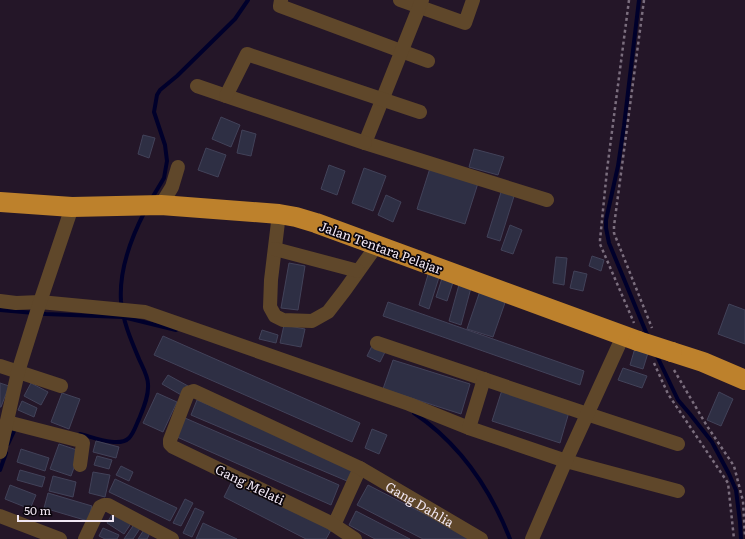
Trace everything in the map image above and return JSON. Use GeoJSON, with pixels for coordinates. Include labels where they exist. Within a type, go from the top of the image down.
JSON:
{"type":"FeatureCollection","features":[{"type":"Feature","properties":{"kind":"highway","name":"Jalan Tentara Pelajar"},"geometry":{"type":"LineString","coordinates":[[0,202],[72,207],[152,206],[279,214],[316,223],[638,334],[672,360],[703,362],[745,380]]}},
{"type":"Feature","properties":{"kind":"street"},"geometry":{"type":"LineString","coordinates":[[281,0],[280,6],[428,61]]}},
{"type":"Feature","properties":{"kind":"street"},"geometry":{"type":"LineString","coordinates":[[400,0],[421,4],[465,23],[473,0]]}},
{"type":"Feature","properties":{"kind":"street"},"geometry":{"type":"LineString","coordinates":[[365,143],[421,4]]}},
{"type":"Feature","properties":{"kind":"street"},"geometry":{"type":"LineString","coordinates":[[226,96],[247,54],[420,112]]}},
{"type":"Feature","properties":{"kind":"street"},"geometry":{"type":"LineString","coordinates":[[197,86],[365,143],[547,200]]}},
{"type":"Feature","properties":{"kind":"street"},"geometry":{"type":"LineString","coordinates":[[152,206],[172,188],[178,167]]}},
{"type":"Feature","properties":{"kind":"street"},"geometry":{"type":"LineString","coordinates":[[0,452],[13,424],[18,372],[72,207]]}},
{"type":"Feature","properties":{"kind":"street"},"geometry":{"type":"LineString","coordinates":[[279,214],[271,280],[270,307],[275,316],[283,320],[312,321],[320,318],[328,312],[377,245]]}},
{"type":"Feature","properties":{"kind":"street"},"geometry":{"type":"LineString","coordinates":[[275,249],[358,271]]}},
{"type":"Feature","properties":{"kind":"street"},"geometry":{"type":"LineString","coordinates":[[0,301],[39,306],[145,312],[409,404],[469,428],[566,461],[678,491]]}},
{"type":"Feature","properties":{"kind":"street"},"geometry":{"type":"LineString","coordinates":[[532,539],[587,414],[638,334]]}},
{"type":"Feature","properties":{"kind":"street"},"geometry":{"type":"LineString","coordinates":[[378,343],[678,444]]}},
{"type":"Feature","properties":{"kind":"street"},"geometry":{"type":"LineString","coordinates":[[0,366],[62,386]]}},
{"type":"Feature","properties":{"kind":"street"},"geometry":{"type":"LineString","coordinates":[[469,428],[484,379]]}},
{"type":"Feature","properties":{"kind":"street","name":"Gang Dahlia"},"geometry":{"type":"LineString","coordinates":[[170,440],[188,393],[194,392],[360,468],[481,539]]}},
{"type":"Feature","properties":{"kind":"street"},"geometry":{"type":"LineString","coordinates":[[13,424],[81,441],[83,443],[83,447],[80,465]]}},
{"type":"Feature","properties":{"kind":"street","name":"Gang Melati"},"geometry":{"type":"LineString","coordinates":[[170,440],[170,444],[173,447],[334,525],[355,539]]}},
{"type":"Feature","properties":{"kind":"street"},"geometry":{"type":"LineString","coordinates":[[334,525],[360,468]]}},
{"type":"Feature","properties":{"kind":"street"},"geometry":{"type":"LineString","coordinates":[[85,539],[100,507],[108,505],[172,539]]}},
{"type":"Feature","properties":{"kind":"street"},"geometry":{"type":"LineString","coordinates":[[0,516],[60,539]]}},
{"type":"Feature","properties":{"kind":"path"},"geometry":{"type":"LineString","coordinates":[[629,0],[607,170],[600,244],[638,334]]}},
{"type":"Feature","properties":{"kind":"path"},"geometry":{"type":"LineString","coordinates":[[638,334],[614,233],[614,226],[644,0]]}},
{"type":"Feature","properties":{"kind":"path"},"geometry":{"type":"LineString","coordinates":[[652,360],[668,394],[728,483],[734,539]]}},
{"type":"Feature","properties":{"kind":"path"},"geometry":{"type":"LineString","coordinates":[[672,360],[707,426],[734,466],[743,501],[745,537]]}},
{"type":"Feature","properties":{"kind":"building"},"geometry":{"type":"Polygon","coordinates":[[[221,117],[240,125],[231,147],[212,139],[221,117]]]}},
{"type":"Feature","properties":{"kind":"building"},"geometry":{"type":"Polygon","coordinates":[[[242,130],[256,134],[251,156],[237,153],[242,130]]]}},
{"type":"Feature","properties":{"kind":"building"},"geometry":{"type":"Polygon","coordinates":[[[143,135],[155,138],[149,158],[138,154],[143,135]]]}},
{"type":"Feature","properties":{"kind":"building"},"geometry":{"type":"Polygon","coordinates":[[[206,148],[226,155],[218,177],[198,170],[206,148]]]}},
{"type":"Feature","properties":{"kind":"building"},"geometry":{"type":"Polygon","coordinates":[[[474,149],[504,157],[498,175],[469,167],[474,149]]]}},
{"type":"Feature","properties":{"kind":"building"},"geometry":{"type":"Polygon","coordinates":[[[329,165],[345,171],[337,195],[321,189],[329,165]]]}},
{"type":"Feature","properties":{"kind":"building"},"geometry":{"type":"Polygon","coordinates":[[[431,165],[479,180],[465,224],[417,209],[431,165]]]}},
{"type":"Feature","properties":{"kind":"building"},"geometry":{"type":"Polygon","coordinates":[[[364,168],[386,176],[373,211],[352,203],[364,168]]]}},
{"type":"Feature","properties":{"kind":"building"},"geometry":{"type":"Polygon","coordinates":[[[502,189],[515,193],[500,241],[487,237],[502,189]]]}},
{"type":"Feature","properties":{"kind":"building"},"geometry":{"type":"Polygon","coordinates":[[[386,195],[401,202],[393,222],[378,215],[386,195]]]}},
{"type":"Feature","properties":{"kind":"building"},"geometry":{"type":"Polygon","coordinates":[[[510,225],[522,230],[513,254],[501,250],[510,225]]]}},
{"type":"Feature","properties":{"kind":"building"},"geometry":{"type":"Polygon","coordinates":[[[592,256],[604,260],[601,271],[589,266],[592,256]]]}},
{"type":"Feature","properties":{"kind":"building"},"geometry":{"type":"Polygon","coordinates":[[[556,257],[567,258],[564,285],[553,283],[556,257]]]}},
{"type":"Feature","properties":{"kind":"building"},"geometry":{"type":"Polygon","coordinates":[[[289,263],[305,266],[298,310],[281,308],[289,263]]]}},
{"type":"Feature","properties":{"kind":"building"},"geometry":{"type":"Polygon","coordinates":[[[430,268],[441,271],[429,309],[419,305],[430,268]]]}},
{"type":"Feature","properties":{"kind":"building"},"geometry":{"type":"Polygon","coordinates":[[[574,271],[587,274],[583,291],[570,288],[574,271]]]}},
{"type":"Feature","properties":{"kind":"building"},"geometry":{"type":"Polygon","coordinates":[[[444,272],[455,276],[447,301],[436,297],[444,272]]]}},
{"type":"Feature","properties":{"kind":"building"},"geometry":{"type":"Polygon","coordinates":[[[460,281],[472,284],[461,325],[449,321],[460,281]]]}},
{"type":"Feature","properties":{"kind":"building"},"geometry":{"type":"Polygon","coordinates":[[[481,288],[507,297],[493,337],[467,329],[481,288]]]}},
{"type":"Feature","properties":{"kind":"building"},"geometry":{"type":"Polygon","coordinates":[[[388,302],[584,371],[580,385],[383,316],[388,302]]]}},
{"type":"Feature","properties":{"kind":"building"},"geometry":{"type":"Polygon","coordinates":[[[729,304],[745,310],[745,344],[718,334],[729,304]]]}},
{"type":"Feature","properties":{"kind":"building"},"geometry":{"type":"Polygon","coordinates":[[[284,325],[305,329],[301,347],[280,343],[284,325]]]}},
{"type":"Feature","properties":{"kind":"building"},"geometry":{"type":"Polygon","coordinates":[[[262,330],[278,335],[276,343],[259,339],[262,330]]]}},
{"type":"Feature","properties":{"kind":"building"},"geometry":{"type":"Polygon","coordinates":[[[163,336],[360,423],[352,442],[154,355],[163,336]]]}},
{"type":"Feature","properties":{"kind":"building"},"geometry":{"type":"Polygon","coordinates":[[[372,346],[385,352],[380,362],[367,356],[372,346]]]}},
{"type":"Feature","properties":{"kind":"building"},"geometry":{"type":"Polygon","coordinates":[[[635,348],[648,353],[643,369],[630,365],[635,348]]]}},
{"type":"Feature","properties":{"kind":"building"},"geometry":{"type":"Polygon","coordinates":[[[393,360],[470,384],[461,414],[383,389],[393,360]]]}},
{"type":"Feature","properties":{"kind":"building"},"geometry":{"type":"Polygon","coordinates":[[[623,368],[647,376],[642,388],[618,380],[623,368]]]}},
{"type":"Feature","properties":{"kind":"building"},"geometry":{"type":"Polygon","coordinates":[[[168,375],[188,386],[183,396],[162,384],[168,375]]]}},
{"type":"Feature","properties":{"kind":"building"},"geometry":{"type":"Polygon","coordinates":[[[0,383],[9,386],[1,407],[0,407],[0,383]]]}},
{"type":"Feature","properties":{"kind":"building"},"geometry":{"type":"Polygon","coordinates":[[[31,383],[48,392],[41,405],[24,396],[31,383]]]}},
{"type":"Feature","properties":{"kind":"building"},"geometry":{"type":"Polygon","coordinates":[[[502,390],[569,412],[560,443],[492,421],[502,390]]]}},
{"type":"Feature","properties":{"kind":"building"},"geometry":{"type":"Polygon","coordinates":[[[719,392],[733,399],[721,426],[707,420],[719,392]]]}},
{"type":"Feature","properties":{"kind":"building"},"geometry":{"type":"Polygon","coordinates":[[[62,393],[80,399],[69,429],[51,422],[62,393]]]}},
{"type":"Feature","properties":{"kind":"building"},"geometry":{"type":"Polygon","coordinates":[[[157,393],[177,402],[163,432],[143,423],[157,393]]]}},
{"type":"Feature","properties":{"kind":"building"},"geometry":{"type":"Polygon","coordinates":[[[197,400],[354,467],[347,481],[191,415],[197,400]]]}},
{"type":"Feature","properties":{"kind":"building"},"geometry":{"type":"Polygon","coordinates":[[[22,401],[37,408],[34,417],[18,410],[22,401]]]}},
{"type":"Feature","properties":{"kind":"building"},"geometry":{"type":"Polygon","coordinates":[[[185,418],[339,485],[331,505],[177,437],[185,418]]]}},
{"type":"Feature","properties":{"kind":"building"},"geometry":{"type":"Polygon","coordinates":[[[372,429],[387,435],[379,454],[365,448],[372,429]]]}},
{"type":"Feature","properties":{"kind":"building"},"geometry":{"type":"Polygon","coordinates":[[[96,441],[119,447],[116,458],[93,452],[96,441]]]}},
{"type":"Feature","properties":{"kind":"building"},"geometry":{"type":"Polygon","coordinates":[[[59,444],[80,451],[71,476],[50,469],[59,444]]]}},
{"type":"Feature","properties":{"kind":"building"},"geometry":{"type":"Polygon","coordinates":[[[21,449],[49,458],[45,471],[17,462],[21,449]]]}},
{"type":"Feature","properties":{"kind":"building"},"geometry":{"type":"Polygon","coordinates":[[[97,456],[112,460],[109,469],[94,465],[97,456]]]}},
{"type":"Feature","properties":{"kind":"building"},"geometry":{"type":"Polygon","coordinates":[[[121,466],[133,472],[129,481],[116,475],[121,466]]]}},
{"type":"Feature","properties":{"kind":"building"},"geometry":{"type":"Polygon","coordinates":[[[20,470],[45,477],[42,487],[17,480],[20,470]]]}},
{"type":"Feature","properties":{"kind":"building"},"geometry":{"type":"Polygon","coordinates":[[[93,472],[110,475],[105,497],[89,493],[93,472]]]}},
{"type":"Feature","properties":{"kind":"building"},"geometry":{"type":"Polygon","coordinates":[[[53,476],[76,482],[73,497],[49,491],[53,476]]]}},
{"type":"Feature","properties":{"kind":"building"},"geometry":{"type":"Polygon","coordinates":[[[115,479],[177,508],[170,521],[109,492],[115,479]]]}},
{"type":"Feature","properties":{"kind":"building"},"geometry":{"type":"Polygon","coordinates":[[[233,479],[331,530],[326,539],[306,539],[224,497],[233,479]]]}},
{"type":"Feature","properties":{"kind":"building"},"geometry":{"type":"Polygon","coordinates":[[[10,485],[36,495],[30,509],[5,499],[10,485]]]}},
{"type":"Feature","properties":{"kind":"building"},"geometry":{"type":"Polygon","coordinates":[[[368,485],[473,539],[423,539],[357,505],[368,485]]]}},
{"type":"Feature","properties":{"kind":"building"},"geometry":{"type":"Polygon","coordinates":[[[48,493],[92,506],[88,521],[44,508],[48,493]]]}},
{"type":"Feature","properties":{"kind":"building"},"geometry":{"type":"Polygon","coordinates":[[[185,499],[193,503],[181,526],[173,523],[185,499]]]}},
{"type":"Feature","properties":{"kind":"building"},"geometry":{"type":"Polygon","coordinates":[[[195,508],[204,512],[192,537],[183,533],[195,508]]]}},
{"type":"Feature","properties":{"kind":"building"},"geometry":{"type":"Polygon","coordinates":[[[114,511],[132,522],[124,534],[107,523],[114,511]]]}},
{"type":"Feature","properties":{"kind":"building"},"geometry":{"type":"Polygon","coordinates":[[[356,511],[410,539],[375,539],[349,525],[356,511]]]}},
{"type":"Feature","properties":{"kind":"building"},"geometry":{"type":"Polygon","coordinates":[[[135,523],[141,527],[133,539],[124,539],[135,523]]]}},
{"type":"Feature","properties":{"kind":"building"},"geometry":{"type":"Polygon","coordinates":[[[203,523],[237,539],[196,539],[203,523]]]}},
{"type":"Feature","properties":{"kind":"building"},"geometry":{"type":"Polygon","coordinates":[[[103,528],[119,535],[117,539],[105,539],[99,536],[103,528]]]}},
{"type":"Feature","properties":{"kind":"building"},"geometry":{"type":"Polygon","coordinates":[[[145,528],[151,531],[147,539],[138,539],[145,528]]]}},
{"type":"Feature","properties":{"kind":"waterway"},"geometry":{"type":"LineString","coordinates":[[152,198],[164,178],[167,161],[165,145],[154,112],[157,95],[160,90],[177,76],[235,19],[248,0]]}},
{"type":"Feature","properties":{"kind":"waterway"},"geometry":{"type":"LineString","coordinates":[[639,0],[624,126],[618,166],[606,220],[606,228],[609,243],[648,337]]}},
{"type":"Feature","properties":{"kind":"waterway"},"geometry":{"type":"LineString","coordinates":[[80,434],[106,441],[125,441],[134,431],[148,393],[148,381],[146,374],[125,324],[121,301],[124,266],[135,232],[145,211]]}},
{"type":"Feature","properties":{"kind":"waterway"},"geometry":{"type":"LineString","coordinates":[[0,310],[46,314],[123,317],[176,330]]}},
{"type":"Feature","properties":{"kind":"waterway"},"geometry":{"type":"LineString","coordinates":[[656,354],[678,400],[712,442],[729,474],[736,490],[741,539]]}},
{"type":"Feature","properties":{"kind":"waterway"},"geometry":{"type":"LineString","coordinates":[[414,413],[431,425],[446,439],[472,468],[493,502],[510,539]]}},
{"type":"Feature","properties":{"kind":"waterway"},"geometry":{"type":"LineString","coordinates":[[8,444],[16,427]]}},
{"type":"Feature","properties":{"kind":"waterway"},"geometry":{"type":"LineString","coordinates":[[0,470],[6,453]]}}]}
